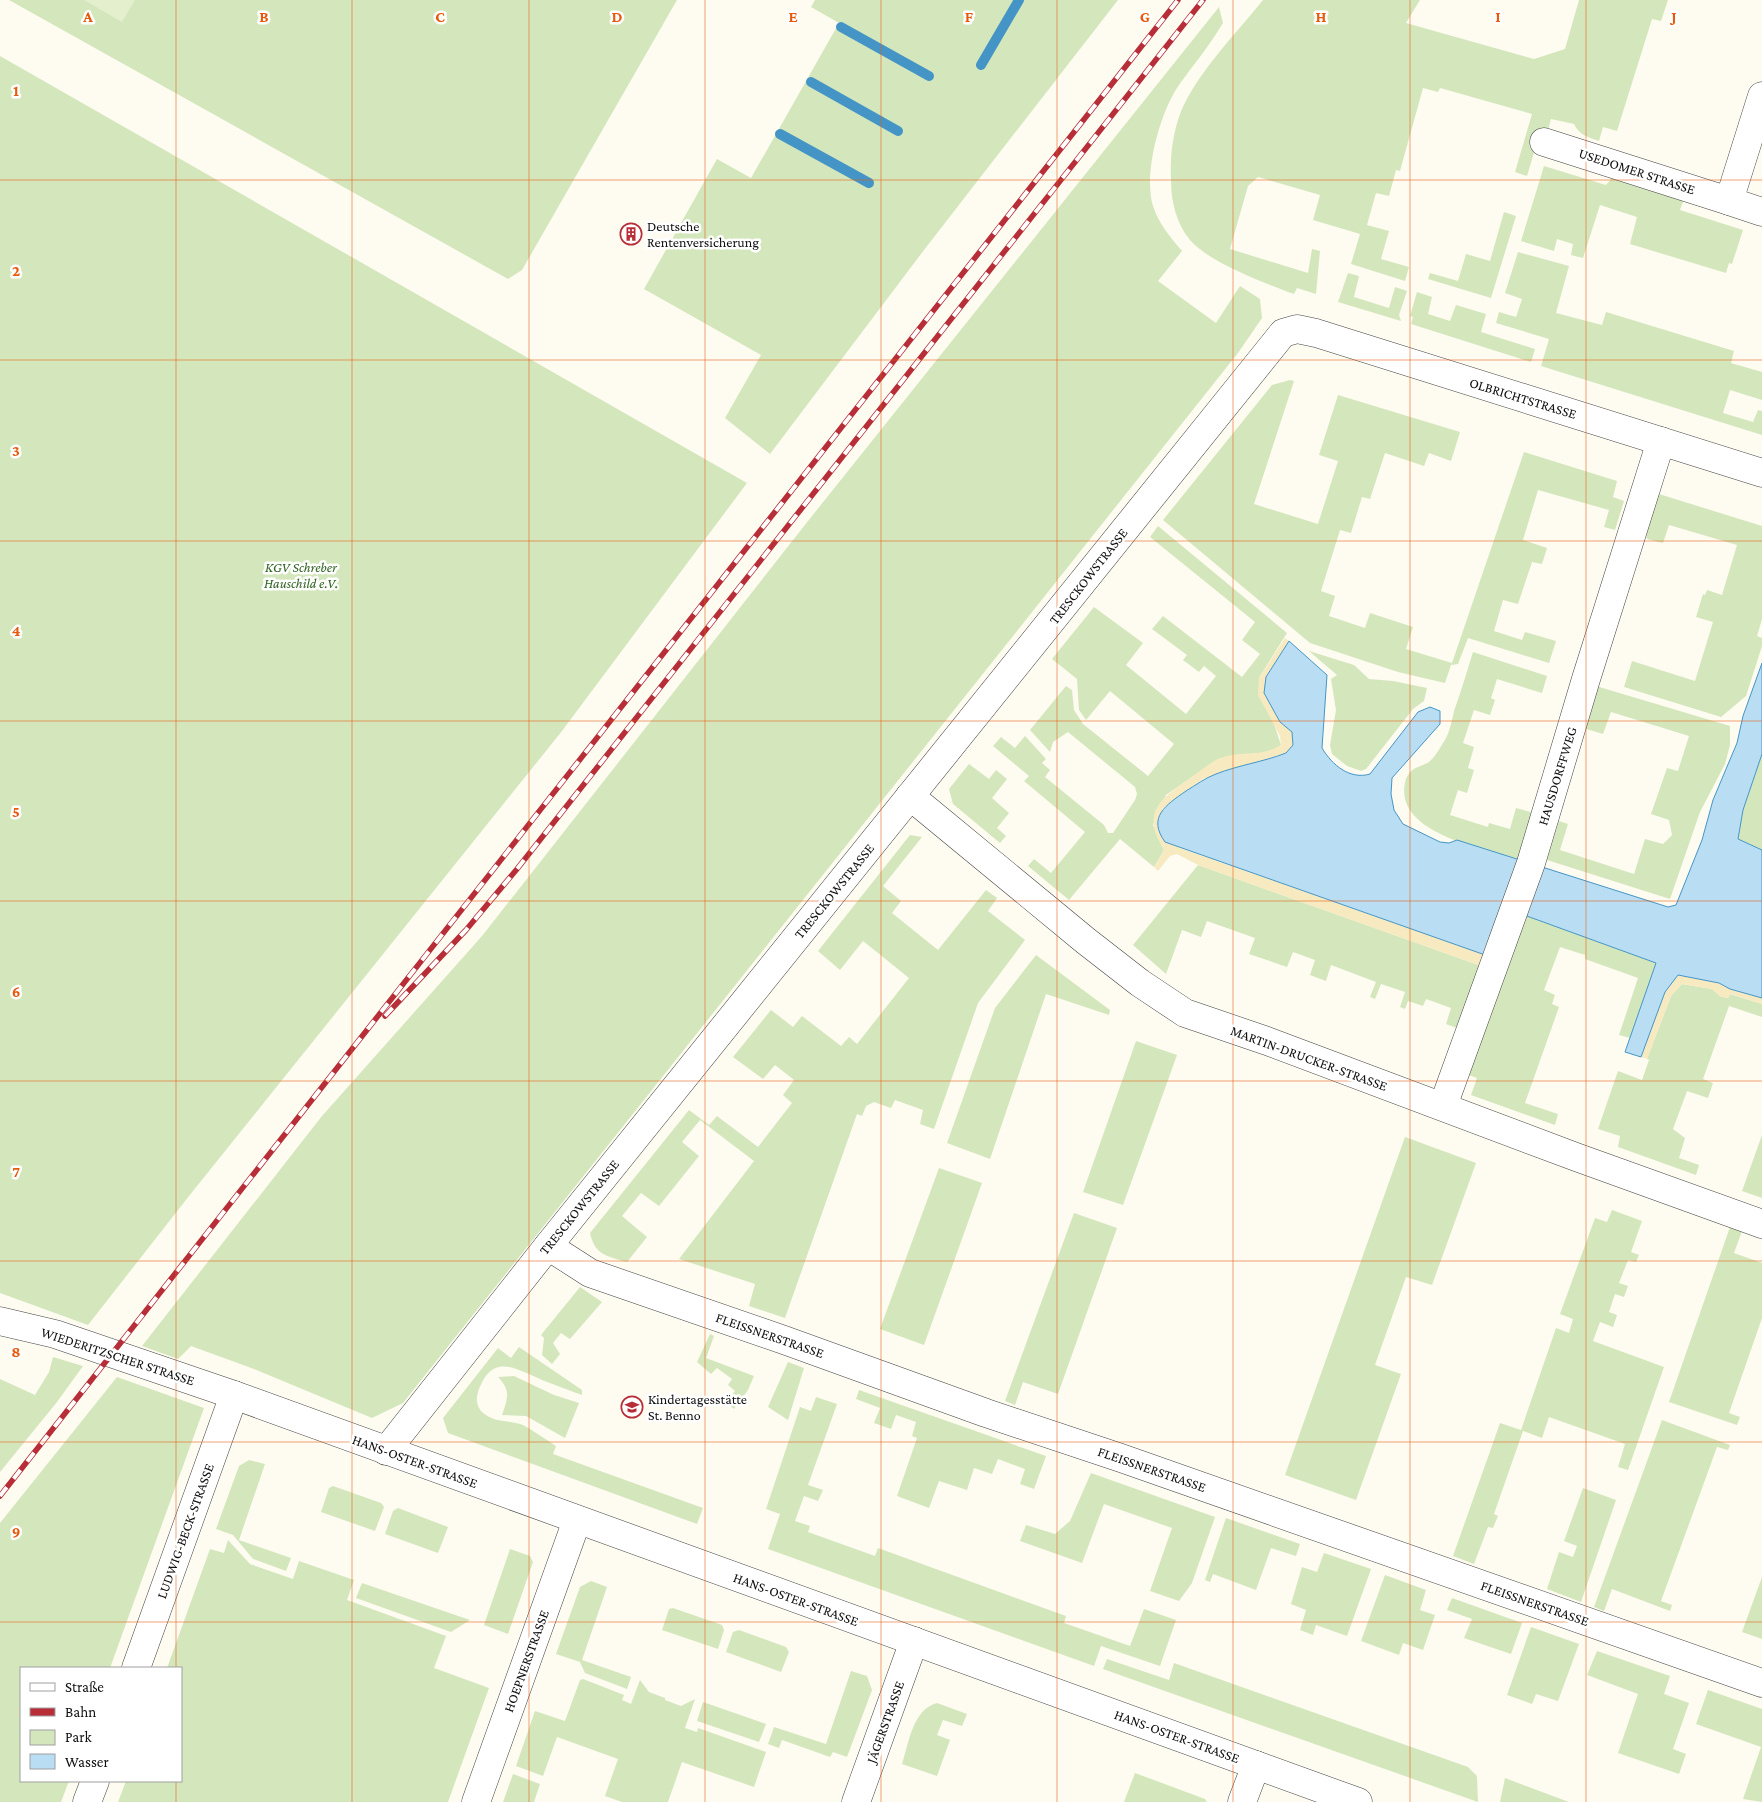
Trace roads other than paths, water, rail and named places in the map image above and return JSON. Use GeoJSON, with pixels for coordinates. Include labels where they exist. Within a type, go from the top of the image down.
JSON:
{"type":"FeatureCollection","features":[{"type":"Feature","properties":{"kind":"street"},"geometry":{"type":"LineString","coordinates":[[1730,201],[1762,96]]}},
{"type":"Feature","properties":{"kind":"street","name":"USEDOMER STRASSE"},"geometry":{"type":"LineString","coordinates":[[1544,142],[1762,212]]}},
{"type":"Feature","properties":{"kind":"street","name":"OLBRICHTSTRASSE"},"geometry":{"type":"LineString","coordinates":[[1283,334],[1297,329],[1316,333],[1762,473]]}},
{"type":"Feature","properties":{"kind":"street","name":"TRESCKOWSTRASSE"},"geometry":{"type":"LineString","coordinates":[[386,1451],[548,1246],[1283,334]]}},
{"type":"Feature","properties":{"kind":"street","name":"HAUSDORFFWEG"},"geometry":{"type":"LineString","coordinates":[[1443,1106],[1531,863],[1586,679],[1661,442]]}},
{"type":"Feature","properties":{"kind":"street","name":"MARTIN-DRUCKER-STRASSE"},"geometry":{"type":"LineString","coordinates":[[910,796],[1117,965],[1184,1013],[1762,1224]]}},
{"type":"Feature","properties":{"kind":"street","name":"FLEISSNERSTRASSE"},"geometry":{"type":"LineString","coordinates":[[548,1246],[590,1274],[784,1340],[986,1413],[1121,1458],[1762,1683]]}},
{"type":"Feature","properties":{"kind":"street","name":"WIEDERITZSCHER STRASSE"},"geometry":{"type":"LineString","coordinates":[[0,1321],[54,1334],[234,1394]]}},
{"type":"Feature","properties":{"kind":"street","name":"HANS-OSTER-STRASSE"},"geometry":{"type":"LineString","coordinates":[[234,1394],[386,1451],[1358,1802]]}},
{"type":"Feature","properties":{"kind":"street","name":"LUDWIG-BECK-STRASSE"},"geometry":{"type":"LineString","coordinates":[[136,1667],[234,1394]]}},
{"type":"Feature","properties":{"kind":"street","name":"HOEPNERSTRASSE"},"geometry":{"type":"LineString","coordinates":[[476,1802],[577,1520]]}},
{"type":"Feature","properties":{"kind":"street","name":"JÄGERSTRASSE"},"geometry":{"type":"LineString","coordinates":[[856,1802],[914,1641]]}},
{"type":"Feature","properties":{"kind":"street"},"geometry":{"type":"LineString","coordinates":[[1242,1802],[1256,1765]]}},
{"type":"Feature","properties":{"kind":"street"},"geometry":{"type":"LineString","coordinates":[[87,1802],[95,1782]]}},
{"type":"Feature","properties":{"kind":"water"},"geometry":{"type":"Polygon","coordinates":[[[1289,641],[1327,675],[1322,748],[1342,770],[1355,775],[1370,774],[1418,712],[1430,707],[1440,711],[1440,724],[1392,778],[1391,794],[1394,810],[1403,824],[1440,842],[1449,843],[1457,840],[1668,907],[1676,905],[1702,840],[1713,800],[1737,743],[1743,716],[1762,663],[1762,754],[1743,810],[1738,839],[1762,850],[1762,998],[1730,989],[1719,983],[1678,975],[1665,992],[1641,1057],[1625,1052],[1656,963],[1524,915],[1488,956],[1165,842],[1160,833],[1158,819],[1161,812],[1172,801],[1212,776],[1286,753],[1293,745],[1292,732],[1280,722],[1264,693],[1266,677],[1289,641]]]}},
{"type":"Feature","properties":{"kind":"waterway"},"geometry":{"type":"LineString","coordinates":[[981,65],[1019,0]]}},
{"type":"Feature","properties":{"kind":"waterway"},"geometry":{"type":"LineString","coordinates":[[841,27],[929,76]]}},
{"type":"Feature","properties":{"kind":"waterway"},"geometry":{"type":"LineString","coordinates":[[811,82],[898,131]]}},
{"type":"Feature","properties":{"kind":"waterway"},"geometry":{"type":"LineString","coordinates":[[780,134],[869,183]]}},
{"type":"Feature","properties":{"kind":"railway"},"geometry":{"type":"LineString","coordinates":[[0,1496],[1178,0]]}},
{"type":"Feature","properties":{"kind":"railway"},"geometry":{"type":"LineString","coordinates":[[385,1016],[466,930],[517,869],[1203,0]]}},
{"type":"Feature","properties":{"kind":"place","name":"Deutsche Rentenversicherung"},"geometry":{"type":"Point","coordinates":[631,234]}},
{"type":"Feature","properties":{"kind":"place","name":"Kindertagesstätte St. Benno"},"geometry":{"type":"Point","coordinates":[632,1407]}},
{"type":"Feature","properties":{"kind":"park label","name":"KGV Schreber Hauschild e.V."},"geometry":{"type":"Point","coordinates":[301,576]}}]}
